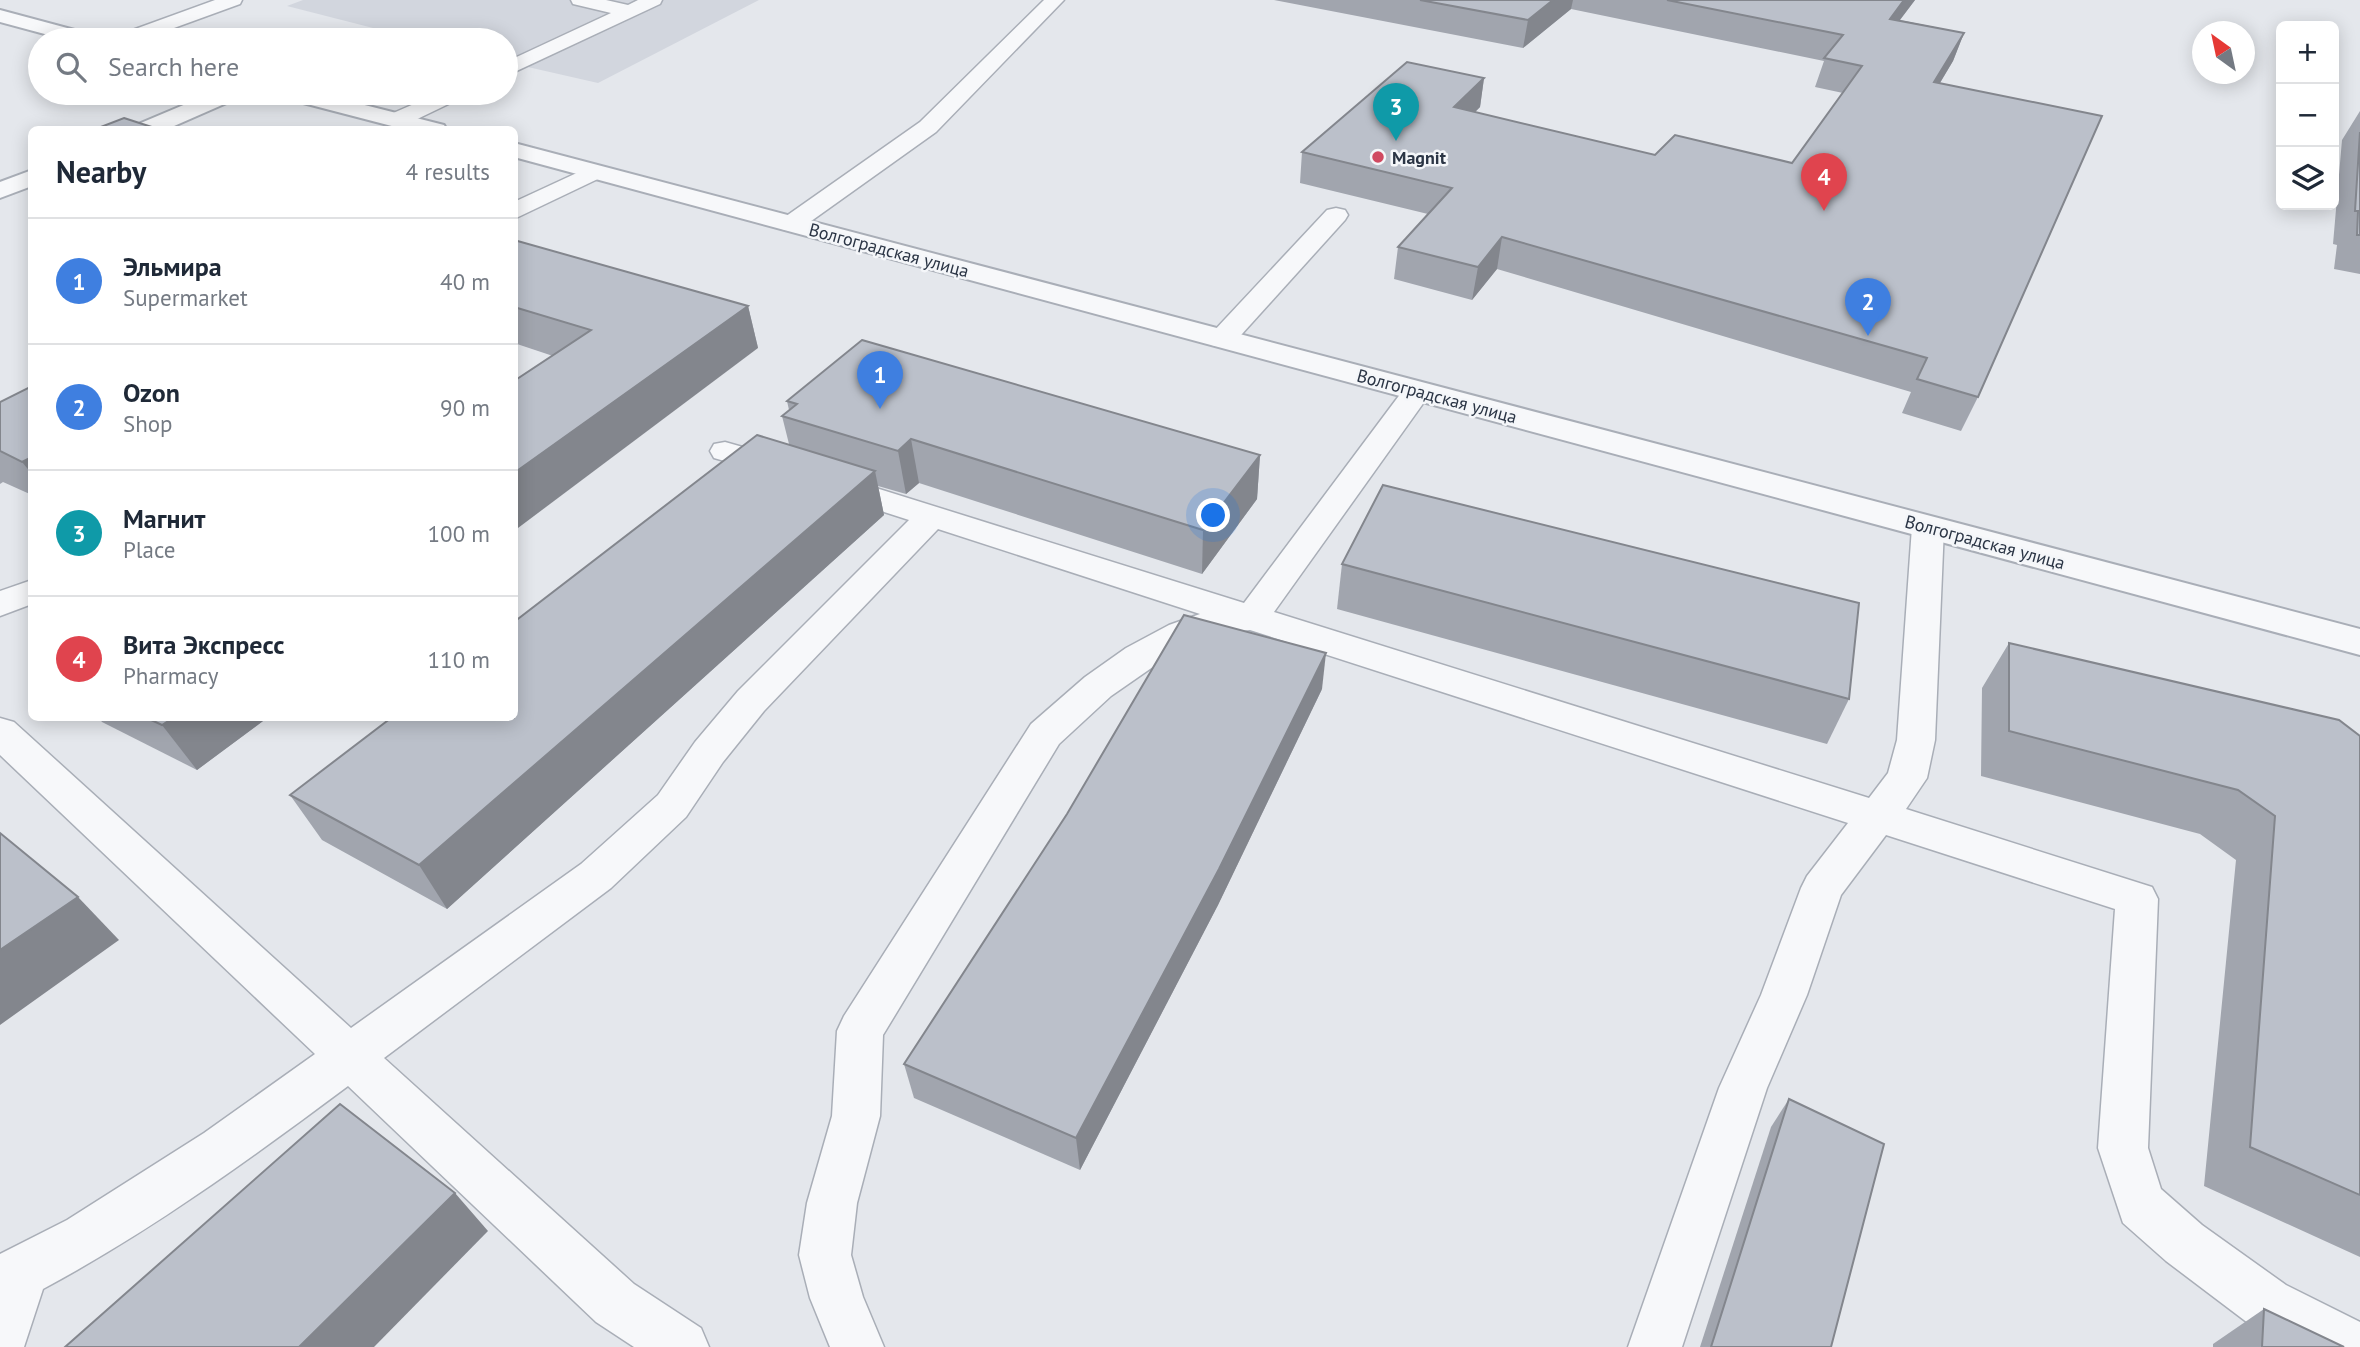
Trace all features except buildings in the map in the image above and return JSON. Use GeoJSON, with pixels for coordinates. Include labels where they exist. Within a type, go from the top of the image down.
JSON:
{"type":"FeatureCollection","features":[{"type":"Feature","properties":{"kind":"street"},"geometry":{"type":"LineString","coordinates":[[0,16],[45,28]]}},
{"type":"Feature","properties":{"kind":"street"},"geometry":{"type":"LineString","coordinates":[[153,126],[202,105]]}},
{"type":"Feature","properties":{"kind":"street"},"geometry":{"type":"LineString","coordinates":[[341,105],[423,126]]}},
{"type":"Feature","properties":{"kind":"street","name":"Волгоградская улица"},"geometry":{"type":"LineString","coordinates":[[518,151],[2360,642]]}},
{"type":"Feature","properties":{"kind":"street"},"geometry":{"type":"LineString","coordinates":[[0,191],[28,179]]}},
{"type":"Feature","properties":{"kind":"lane"},"geometry":{"type":"LineString","coordinates":[[156,28],[233,0]]}},
{"type":"Feature","properties":{"kind":"lane"},"geometry":{"type":"LineString","coordinates":[[580,0],[630,11]]}},
{"type":"Feature","properties":{"kind":"lane"},"geometry":{"type":"LineString","coordinates":[[518,64],[653,0]]}},
{"type":"Feature","properties":{"kind":"lane"},"geometry":{"type":"LineString","coordinates":[[791,224],[928,127],[1055,0]]}},
{"type":"Feature","properties":{"kind":"lane"},"geometry":{"type":"LineString","coordinates":[[399,119],[430,105]]}},
{"type":"Feature","properties":{"kind":"lane"},"geometry":{"type":"LineString","coordinates":[[518,210],[594,172]]}},
{"type":"Feature","properties":{"kind":"lane"},"geometry":{"type":"LineString","coordinates":[[1222,339],[1336,215]]}},
{"type":"Feature","properties":{"kind":"lane"},"geometry":{"type":"LineString","coordinates":[[857,1347],[837,1298],[825,1255],[832,1203],[856,1116],[860,1031],[1045,734],[1115,672],[1161,645],[1204,624],[1251,618],[1417,391]]}},
{"type":"Feature","properties":{"kind":"lane"},"geometry":{"type":"LineString","coordinates":[[725,451],[2137,899],[2123,1148],[2141,1205],[2184,1243],[2267,1304],[2352,1347]]}},
{"type":"Feature","properties":{"kind":"lane"},"geometry":{"type":"LineString","coordinates":[[0,1338],[11,1276],[85,1238],[222,1150],[596,876],[672,806],[709,752],[751,701],[932,516]]}},
{"type":"Feature","properties":{"kind":"lane"},"geometry":{"type":"LineString","coordinates":[[1655,1347],[1743,1088],[1784,995],[1822,888],[1908,778],[1916,740],[1928,527]]}},
{"type":"Feature","properties":{"kind":"lane"},"geometry":{"type":"LineString","coordinates":[[0,604],[28,593]]}},
{"type":"Feature","properties":{"kind":"lane"},"geometry":{"type":"LineString","coordinates":[[0,732],[615,1303],[682,1347]]}},
{"type":"Feature","properties":{"kind":"shaded area"},"geometry":{"type":"Polygon","coordinates":[[[303,0],[759,0],[598,83],[518,65],[518,28],[373,28],[287,6],[303,0]]]}},
{"type":"Feature","properties":{"kind":"place","name":"Магнит"},"geometry":{"type":"Point","coordinates":[1396,141]}},
{"type":"Feature","properties":{"kind":"place","name":"Magnit"},"geometry":{"type":"Point","coordinates":[1378,157]}},
{"type":"Feature","properties":{"kind":"place","name":"Вита Экспресс"},"geometry":{"type":"Point","coordinates":[1824,211]}},
{"type":"Feature","properties":{"kind":"place","name":"Ozon"},"geometry":{"type":"Point","coordinates":[1868,336]}},
{"type":"Feature","properties":{"kind":"place","name":"Эльмира"},"geometry":{"type":"Point","coordinates":[880,409]}}]}
